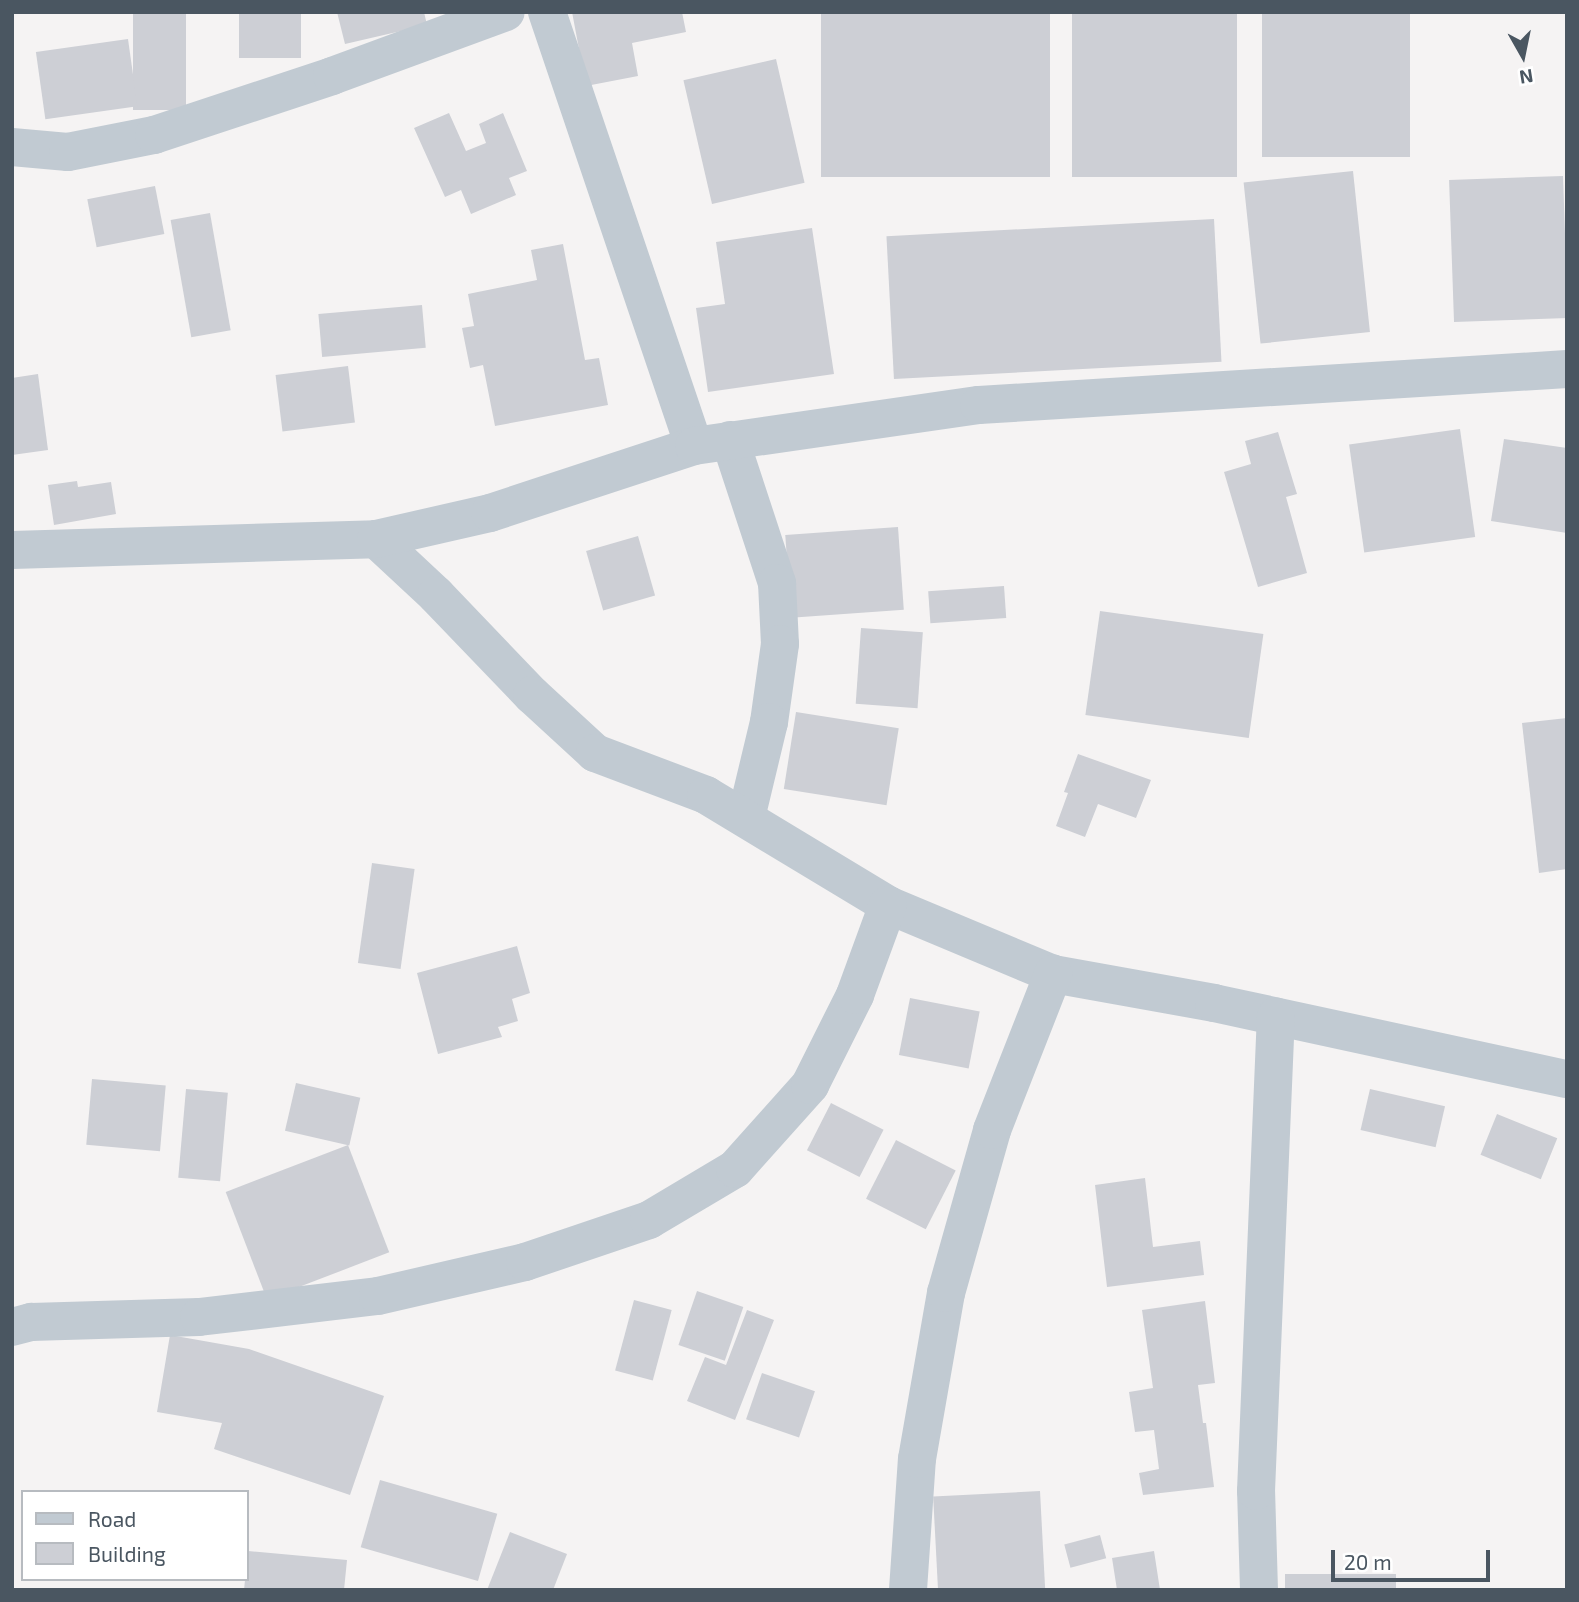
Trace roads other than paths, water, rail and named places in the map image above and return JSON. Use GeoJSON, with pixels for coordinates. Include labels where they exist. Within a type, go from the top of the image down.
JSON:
{"type":"FeatureCollection","features":[{"type":"Feature","properties":{"kind":"street"},"geometry":{"type":"LineString","coordinates":[[12,147],[68,152],[154,135],[332,76],[506,12]]}},
{"type":"Feature","properties":{"kind":"street"},"geometry":{"type":"LineString","coordinates":[[547,12],[712,443],[777,583],[780,644],[769,722],[746,818]]}},
{"type":"Feature","properties":{"kind":"street"},"geometry":{"type":"LineString","coordinates":[[12,550],[376,539],[490,513],[712,443],[979,405],[1567,369]]}},
{"type":"Feature","properties":{"kind":"street"},"geometry":{"type":"LineString","coordinates":[[376,539],[436,595],[531,695],[595,753],[706,795],[888,905],[1053,974],[1276,1016],[1567,1079]]}},
{"type":"Feature","properties":{"kind":"street"},"geometry":{"type":"LineString","coordinates":[[12,1326],[31,1322],[199,1317],[379,1296],[525,1262],[649,1220],[735,1169],[810,1085],[855,995],[888,905]]}},
{"type":"Feature","properties":{"kind":"street"},"geometry":{"type":"LineString","coordinates":[[908,1590],[918,1459],[946,1293],[992,1130],[1053,974]]}},
{"type":"Feature","properties":{"kind":"street"},"geometry":{"type":"LineString","coordinates":[[1259,1590],[1256,1491],[1276,1016]]}}]}
